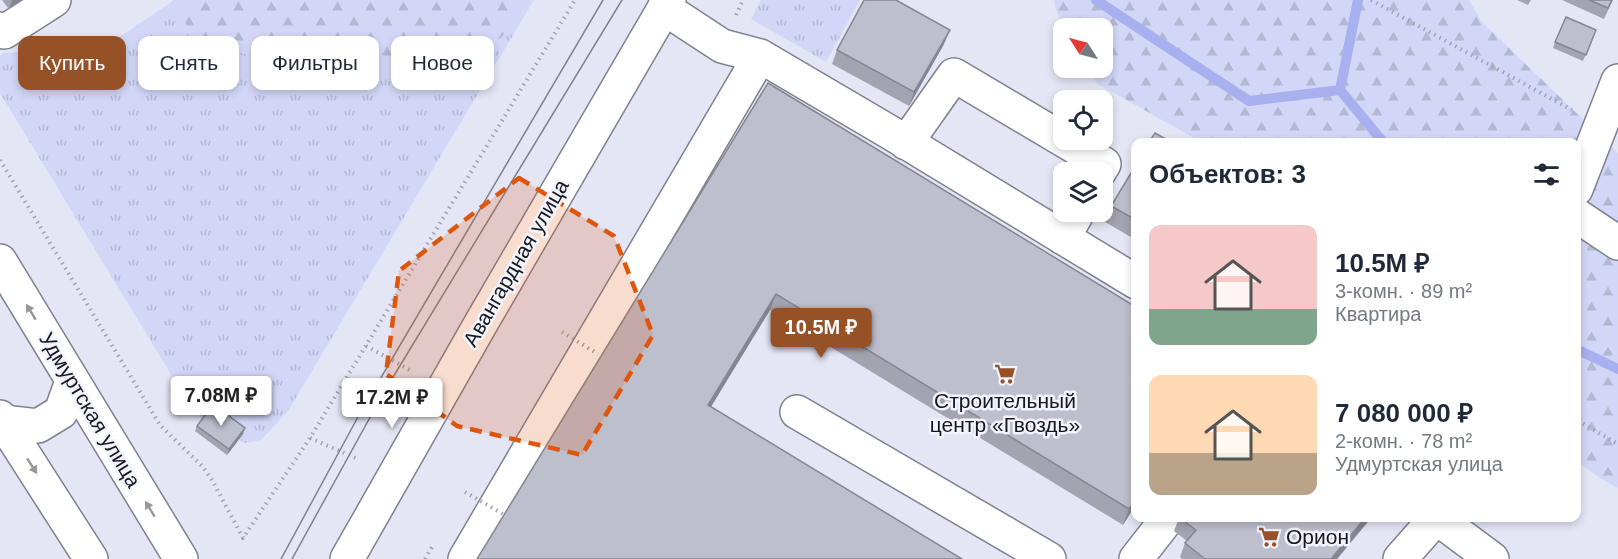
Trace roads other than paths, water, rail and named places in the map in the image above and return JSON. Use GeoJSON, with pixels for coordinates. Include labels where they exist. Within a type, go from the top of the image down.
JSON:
{"type":"FeatureCollection","features":[{"type":"Feature","properties":{"kind":"street"},"geometry":{"type":"LineString","coordinates":[[0,29],[4,32],[54,0]]}},
{"type":"Feature","properties":{"kind":"street"},"geometry":{"type":"LineString","coordinates":[[666,4],[722,46],[760,56],[906,143],[1070,225],[1131,278]]}},
{"type":"Feature","properties":{"kind":"street","name":"Авангардная улица"},"geometry":{"type":"LineString","coordinates":[[347,559],[666,4]]}},
{"type":"Feature","properties":{"kind":"street"},"geometry":{"type":"LineString","coordinates":[[465,559],[760,56]]}},
{"type":"Feature","properties":{"kind":"street"},"geometry":{"type":"LineString","coordinates":[[906,143],[954,75],[1101,162]]}},
{"type":"Feature","properties":{"kind":"street"},"geometry":{"type":"LineString","coordinates":[[1581,177],[1618,81]]}},
{"type":"Feature","properties":{"kind":"street"},"geometry":{"type":"LineString","coordinates":[[1581,218],[1618,243]]}},
{"type":"Feature","properties":{"kind":"street","name":"Удмуртская улица"},"geometry":{"type":"LineString","coordinates":[[0,261],[181,559]]}},
{"type":"Feature","properties":{"kind":"street"},"geometry":{"type":"LineString","coordinates":[[2,420],[38,426],[61,412],[72,381]]}},
{"type":"Feature","properties":{"kind":"street"},"geometry":{"type":"LineString","coordinates":[[797,412],[1050,559]]}},
{"type":"Feature","properties":{"kind":"street"},"geometry":{"type":"LineString","coordinates":[[2,420],[91,559]]}},
{"type":"Feature","properties":{"kind":"street"},"geometry":{"type":"LineString","coordinates":[[1136,559],[1165,522]]}},
{"type":"Feature","properties":{"kind":"street"},"geometry":{"type":"LineString","coordinates":[[1400,559],[1433,522]]}},
{"type":"Feature","properties":{"kind":"street"},"geometry":{"type":"LineString","coordinates":[[1442,522],[1492,559]]}},
{"type":"Feature","properties":{"kind":"waterway"},"geometry":{"type":"LineString","coordinates":[[1096,0],[1249,101],[1340,90],[1380,138]]}},
{"type":"Feature","properties":{"kind":"waterway"},"geometry":{"type":"LineString","coordinates":[[1340,90],[1358,0]]}},
{"type":"Feature","properties":{"kind":"waterway"},"geometry":{"type":"LineString","coordinates":[[1581,351],[1618,369]]}},
{"type":"Feature","properties":{"kind":"tram line"},"geometry":{"type":"LineString","coordinates":[[281,559],[359,415],[603,0]]}},
{"type":"Feature","properties":{"kind":"tram line"},"geometry":{"type":"LineString","coordinates":[[292,559],[384,392],[622,0]]}},
{"type":"Feature","properties":{"kind":"place","name":"Строительный центр «Гвоздь»"},"geometry":{"type":"Point","coordinates":[1005,374]}},
{"type":"Feature","properties":{"kind":"place","name":"Орион"},"geometry":{"type":"Point","coordinates":[1269,537]}}]}
